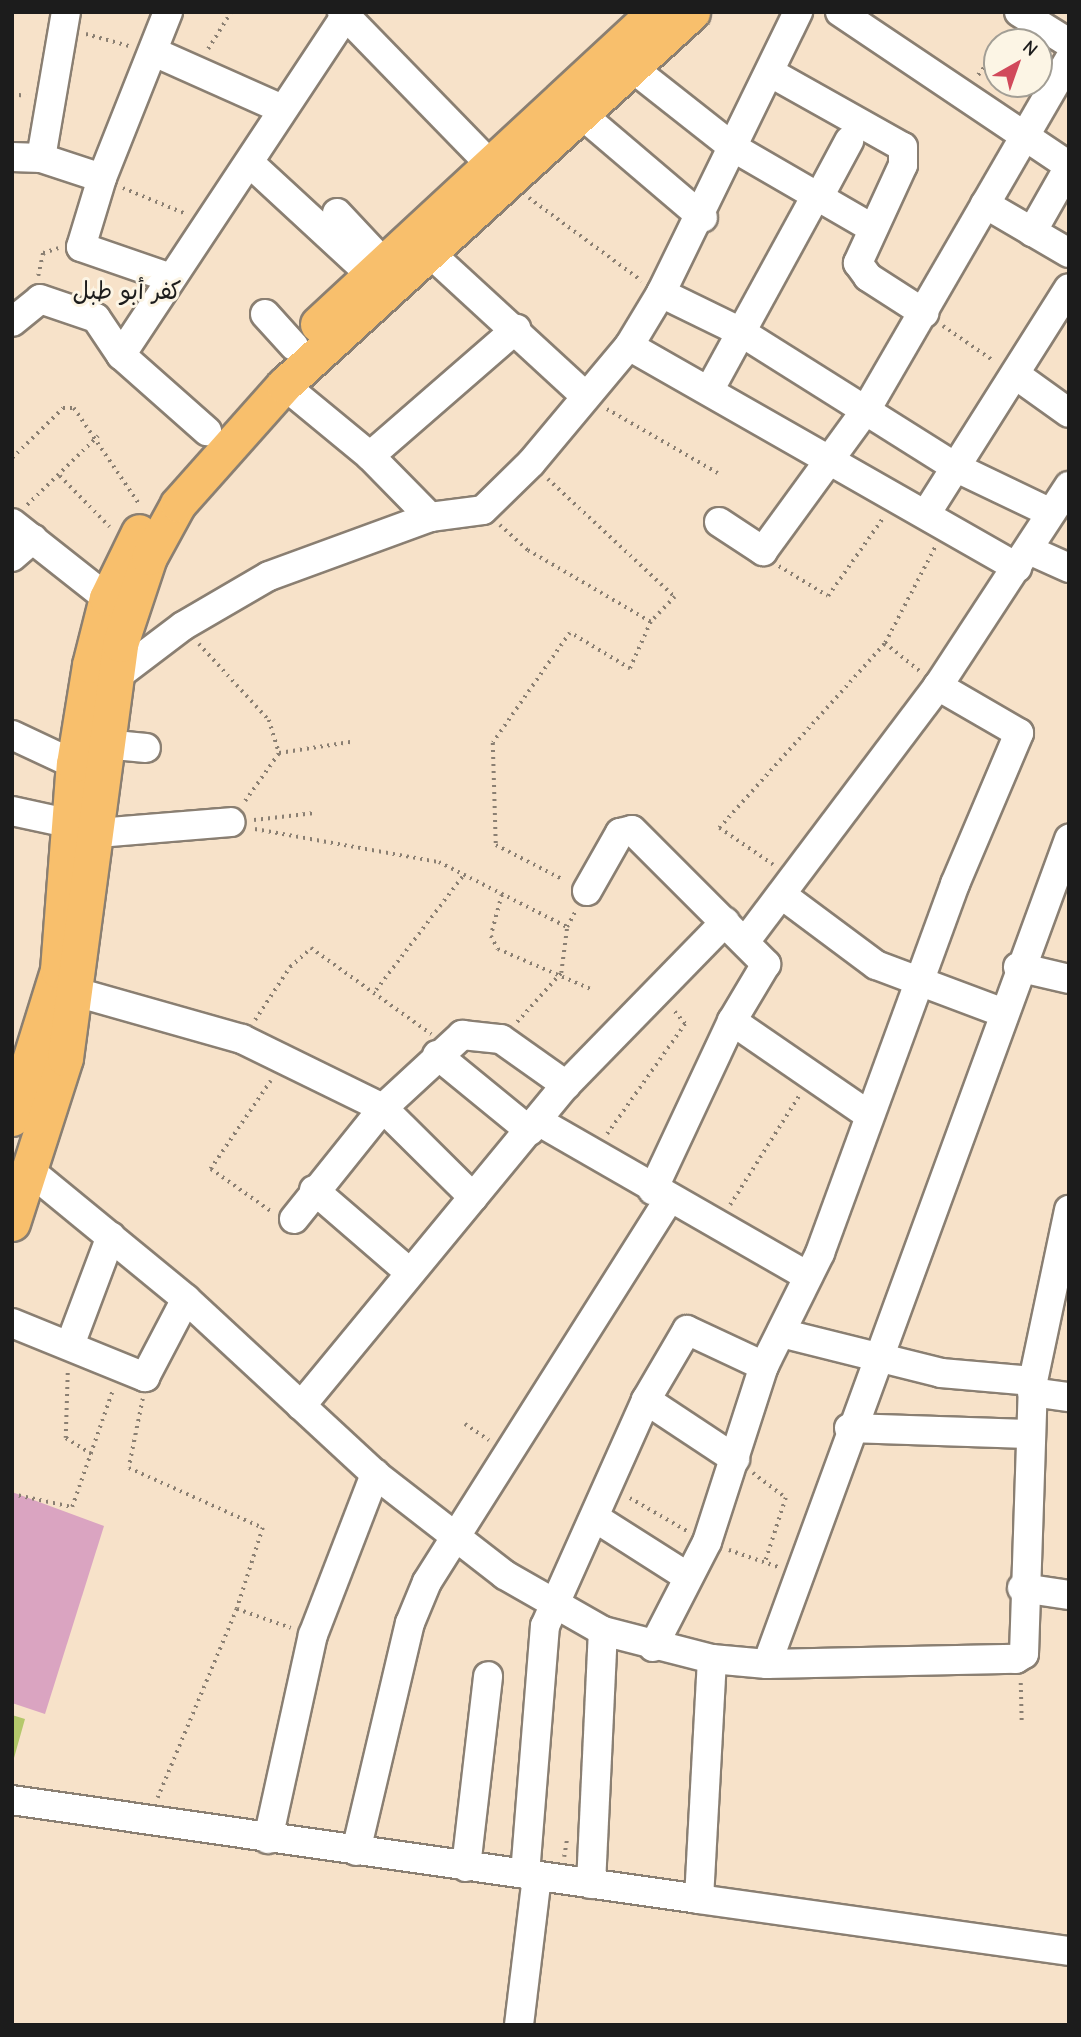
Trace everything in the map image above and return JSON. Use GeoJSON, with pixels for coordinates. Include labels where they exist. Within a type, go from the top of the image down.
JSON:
{"type":"FeatureCollection","features":[{"type":"Feature","properties":{"kind":"main road"},"geometry":{"type":"LineString","coordinates":[[12,1118],[58,970],[83,828],[104,744],[113,678],[149,557],[178,504],[284,385],[432,255],[499,173],[654,12]]}},
{"type":"Feature","properties":{"kind":"main road"},"geometry":{"type":"LineString","coordinates":[[12,1223],[65,1058],[76,992],[83,828],[74,764],[107,598],[147,516],[207,431],[294,346],[377,270],[499,173],[581,114],[692,12]]}},
{"type":"Feature","properties":{"kind":"street"},"geometry":{"type":"LineString","coordinates":[[168,12],[102,178],[81,247],[171,278]]}},
{"type":"Feature","properties":{"kind":"street"},"geometry":{"type":"LineString","coordinates":[[113,678],[183,626],[332,548],[430,517],[483,510],[531,463],[584,395],[629,346],[703,218],[798,12]]}},
{"type":"Feature","properties":{"kind":"street"},"geometry":{"type":"LineString","coordinates":[[840,12],[1069,166],[1032,232]]}},
{"type":"Feature","properties":{"kind":"street"},"geometry":{"type":"LineString","coordinates":[[1024,14],[1069,43]]}},
{"type":"Feature","properties":{"kind":"street"},"geometry":{"type":"LineString","coordinates":[[121,355],[171,278],[252,165],[282,109],[343,15],[499,173]]}},
{"type":"Feature","properties":{"kind":"street"},"geometry":{"type":"LineString","coordinates":[[41,158],[65,20]]}},
{"type":"Feature","properties":{"kind":"street"},"geometry":{"type":"LineString","coordinates":[[154,52],[282,109]]}},
{"type":"Feature","properties":{"kind":"street"},"geometry":{"type":"LineString","coordinates":[[719,522],[763,551],[828,457],[866,410],[1069,60]]}},
{"type":"Feature","properties":{"kind":"street"},"geometry":{"type":"LineString","coordinates":[[631,67],[734,148],[872,228]]}},
{"type":"Feature","properties":{"kind":"street"},"geometry":{"type":"LineString","coordinates":[[771,73],[903,147],[903,165],[859,254],[862,271],[924,313]]}},
{"type":"Feature","properties":{"kind":"street"},"geometry":{"type":"LineString","coordinates":[[581,114],[703,218]]}},
{"type":"Feature","properties":{"kind":"street"},"geometry":{"type":"LineString","coordinates":[[710,389],[849,141]]}},
{"type":"Feature","properties":{"kind":"street"},"geometry":{"type":"LineString","coordinates":[[12,157],[41,158],[102,178]]}},
{"type":"Feature","properties":{"kind":"street"},"geometry":{"type":"LineString","coordinates":[[252,165],[377,270]]}},
{"type":"Feature","properties":{"kind":"street"},"geometry":{"type":"LineString","coordinates":[[985,204],[1069,253]]}},
{"type":"Feature","properties":{"kind":"street"},"geometry":{"type":"LineString","coordinates":[[337,213],[377,270]]}},
{"type":"Feature","properties":{"kind":"street"},"geometry":{"type":"LineString","coordinates":[[432,255],[516,329],[584,395]]}},
{"type":"Feature","properties":{"kind":"street"},"geometry":{"type":"LineString","coordinates":[[936,519],[957,468],[1069,288]]}},
{"type":"Feature","properties":{"kind":"street"},"geometry":{"type":"LineString","coordinates":[[661,293],[741,332],[957,468],[1051,513]]}},
{"type":"Feature","properties":{"kind":"street"},"geometry":{"type":"LineString","coordinates":[[12,322],[40,299],[100,321],[121,355],[207,431]]}},
{"type":"Feature","properties":{"kind":"street"},"geometry":{"type":"LineString","coordinates":[[265,314],[294,346]]}},
{"type":"Feature","properties":{"kind":"street"},"geometry":{"type":"LineString","coordinates":[[370,456],[516,329]]}},
{"type":"Feature","properties":{"kind":"street"},"geometry":{"type":"LineString","coordinates":[[629,346],[710,389],[896,499],[1023,559],[1069,568]]}},
{"type":"Feature","properties":{"kind":"street"},"geometry":{"type":"LineString","coordinates":[[1016,375],[1069,413]]}},
{"type":"Feature","properties":{"kind":"street"},"geometry":{"type":"LineString","coordinates":[[284,385],[370,456],[430,517]]}},
{"type":"Feature","properties":{"kind":"street"},"geometry":{"type":"LineString","coordinates":[[745,942],[939,687],[1069,486]]}},
{"type":"Feature","properties":{"kind":"street"},"geometry":{"type":"LineString","coordinates":[[12,557],[22,524],[107,598]]}},
{"type":"Feature","properties":{"kind":"street"},"geometry":{"type":"LineString","coordinates":[[653,1647],[685,1576],[707,1542],[765,1366],[808,1276],[919,982],[1020,730],[939,687]]}},
{"type":"Feature","properties":{"kind":"street"},"geometry":{"type":"LineString","coordinates":[[14,739],[74,764]]}},
{"type":"Feature","properties":{"kind":"street"},"geometry":{"type":"LineString","coordinates":[[104,744],[146,748]]}},
{"type":"Feature","properties":{"kind":"street"},"geometry":{"type":"LineString","coordinates":[[12,811],[83,828],[231,822]]}},
{"type":"Feature","properties":{"kind":"street"},"geometry":{"type":"LineString","coordinates":[[356,1851],[410,1623],[455,1536],[661,1194],[732,1021],[766,964],[630,830],[620,833],[587,891]]}},
{"type":"Feature","properties":{"kind":"street"},"geometry":{"type":"LineString","coordinates":[[767,1664],[849,1427],[1004,1013],[1018,967],[1069,839]]}},
{"type":"Feature","properties":{"kind":"street"},"geometry":{"type":"LineString","coordinates":[[788,887],[851,949],[919,982],[1004,1013]]}},
{"type":"Feature","properties":{"kind":"street"},"geometry":{"type":"LineString","coordinates":[[301,1406],[566,1085],[725,922]]}},
{"type":"Feature","properties":{"kind":"street"},"geometry":{"type":"LineString","coordinates":[[1018,967],[1069,979]]}},
{"type":"Feature","properties":{"kind":"street"},"geometry":{"type":"LineString","coordinates":[[76,992],[242,1039],[383,1108],[472,1197]]}},
{"type":"Feature","properties":{"kind":"street"},"geometry":{"type":"LineString","coordinates":[[732,1021],[869,1115]]}},
{"type":"Feature","properties":{"kind":"street"},"geometry":{"type":"LineString","coordinates":[[294,1219],[314,1190],[383,1108],[442,1050],[468,1032],[501,1039],[566,1085]]}},
{"type":"Feature","properties":{"kind":"street"},"geometry":{"type":"LineString","coordinates":[[442,1050],[534,1126],[593,1153],[808,1276]]}},
{"type":"Feature","properties":{"kind":"street"},"geometry":{"type":"LineString","coordinates":[[30,1171],[186,1299],[374,1474],[552,1606],[603,1631],[653,1647],[712,1658],[767,1664],[1021,1657],[1032,1387],[1069,1210]]}},
{"type":"Feature","properties":{"kind":"street"},"geometry":{"type":"LineString","coordinates":[[314,1190],[409,1272]]}},
{"type":"Feature","properties":{"kind":"street"},"geometry":{"type":"LineString","coordinates":[[69,1345],[111,1236]]}},
{"type":"Feature","properties":{"kind":"street"},"geometry":{"type":"LineString","coordinates":[[12,1323],[148,1376],[186,1299]]}},
{"type":"Feature","properties":{"kind":"street"},"geometry":{"type":"LineString","coordinates":[[519,2025],[531,1875],[538,1666],[552,1606],[597,1519],[646,1400],[687,1330],[765,1366]]}},
{"type":"Feature","properties":{"kind":"street"},"geometry":{"type":"LineString","coordinates":[[781,1333],[874,1359],[941,1374],[1032,1387],[1069,1397]]}},
{"type":"Feature","properties":{"kind":"street"},"geometry":{"type":"LineString","coordinates":[[646,1400],[736,1459]]}},
{"type":"Feature","properties":{"kind":"street"},"geometry":{"type":"LineString","coordinates":[[849,1427],[1028,1434]]}},
{"type":"Feature","properties":{"kind":"street"},"geometry":{"type":"LineString","coordinates":[[268,1839],[313,1635],[374,1474]]}},
{"type":"Feature","properties":{"kind":"street"},"geometry":{"type":"LineString","coordinates":[[597,1519],[685,1576]]}},
{"type":"Feature","properties":{"kind":"street"},"geometry":{"type":"LineString","coordinates":[[1023,1588],[1069,1595]]}},
{"type":"Feature","properties":{"kind":"street"},"geometry":{"type":"LineString","coordinates":[[591,1884],[603,1631]]}},
{"type":"Feature","properties":{"kind":"street"},"geometry":{"type":"LineString","coordinates":[[699,1899],[712,1658]]}},
{"type":"Feature","properties":{"kind":"street"},"geometry":{"type":"LineString","coordinates":[[466,1867],[488,1676]]}},
{"type":"Feature","properties":{"kind":"street"},"geometry":{"type":"LineString","coordinates":[[12,1800],[150,1823],[1069,1951]]}},
{"type":"Feature","properties":{"kind":"path"},"geometry":{"type":"LineString","coordinates":[[194,71],[232,12]]}},
{"type":"Feature","properties":{"kind":"path"},"geometry":{"type":"LineString","coordinates":[[65,20],[154,52]]}},
{"type":"Feature","properties":{"kind":"path"},"geometry":{"type":"LineString","coordinates":[[964,93],[983,69]]}},
{"type":"Feature","properties":{"kind":"path"},"geometry":{"type":"LineString","coordinates":[[499,173],[588,246],[661,293]]}},
{"type":"Feature","properties":{"kind":"path"},"geometry":{"type":"LineString","coordinates":[[102,178],[177,212],[215,219]]}},
{"type":"Feature","properties":{"kind":"path"},"geometry":{"type":"LineString","coordinates":[[40,299],[43,253],[81,247]]}},
{"type":"Feature","properties":{"kind":"path"},"geometry":{"type":"LineString","coordinates":[[924,313],[1016,375]]}},
{"type":"Feature","properties":{"kind":"path"},"geometry":{"type":"LineString","coordinates":[[584,395],[718,474]]}},
{"type":"Feature","properties":{"kind":"path"},"geometry":{"type":"LineString","coordinates":[[12,458],[67,406],[98,436],[147,516]]}},
{"type":"Feature","properties":{"kind":"path"},"geometry":{"type":"LineString","coordinates":[[22,524],[60,476],[98,436]]}},
{"type":"Feature","properties":{"kind":"path"},"geometry":{"type":"LineString","coordinates":[[531,463],[675,597],[651,622],[630,669],[570,633],[493,743],[496,845],[587,891]]}},
{"type":"Feature","properties":{"kind":"path"},"geometry":{"type":"LineString","coordinates":[[60,476],[130,548]]}},
{"type":"Feature","properties":{"kind":"path"},"geometry":{"type":"LineString","coordinates":[[763,551],[817,594],[828,596],[896,499]]}},
{"type":"Feature","properties":{"kind":"path"},"geometry":{"type":"LineString","coordinates":[[483,510],[528,550],[651,622]]}},
{"type":"Feature","properties":{"kind":"path"},"geometry":{"type":"LineString","coordinates":[[788,887],[719,828],[885,643],[936,519]]}},
{"type":"Feature","properties":{"kind":"path"},"geometry":{"type":"LineString","coordinates":[[183,626],[269,720],[279,753]]}},
{"type":"Feature","properties":{"kind":"path"},"geometry":{"type":"LineString","coordinates":[[885,643],[939,687]]}},
{"type":"Feature","properties":{"kind":"path"},"geometry":{"type":"LineString","coordinates":[[231,822],[279,753],[350,742]]}},
{"type":"Feature","properties":{"kind":"path"},"geometry":{"type":"LineString","coordinates":[[231,822],[316,813]]}},
{"type":"Feature","properties":{"kind":"path"},"geometry":{"type":"LineString","coordinates":[[231,822],[291,840],[439,862],[566,926],[561,973],[501,1039]]}},
{"type":"Feature","properties":{"kind":"path"},"geometry":{"type":"LineString","coordinates":[[376,990],[463,876]]}},
{"type":"Feature","properties":{"kind":"path"},"geometry":{"type":"LineString","coordinates":[[502,895],[491,936],[498,949],[561,973],[593,990]]}},
{"type":"Feature","properties":{"kind":"path"},"geometry":{"type":"LineString","coordinates":[[242,1039],[306,949],[316,948],[376,990],[442,1050]]}},
{"type":"Feature","properties":{"kind":"path"},"geometry":{"type":"LineString","coordinates":[[593,1153],[687,1020],[651,995]]}},
{"type":"Feature","properties":{"kind":"path"},"geometry":{"type":"LineString","coordinates":[[286,1059],[211,1169],[286,1222],[294,1219]]}},
{"type":"Feature","properties":{"kind":"path"},"geometry":{"type":"LineString","coordinates":[[717,1226],[811,1077]]}},
{"type":"Feature","properties":{"kind":"path"},"geometry":{"type":"LineString","coordinates":[[69,1345],[66,1438],[92,1454]]}},
{"type":"Feature","properties":{"kind":"path"},"geometry":{"type":"LineString","coordinates":[[12,1494],[70,1508],[92,1454],[120,1367]]}},
{"type":"Feature","properties":{"kind":"path"},"geometry":{"type":"LineString","coordinates":[[148,1376],[130,1468],[263,1528],[237,1609],[150,1823]]}},
{"type":"Feature","properties":{"kind":"path"},"geometry":{"type":"LineString","coordinates":[[611,1486],[707,1542],[765,1563],[786,1498],[736,1459]]}},
{"type":"Feature","properties":{"kind":"path"},"geometry":{"type":"LineString","coordinates":[[237,1609],[313,1635]]}},
{"type":"Feature","properties":{"kind":"path"},"geometry":{"type":"LineString","coordinates":[[1021,1657],[1022,1725]]}},
{"type":"Feature","properties":{"kind":"green space"},"geometry":{"type":"Polygon","coordinates":[[[12,1715],[25,1719],[12,1765],[12,1715]]]}},
{"type":"Feature","properties":{"kind":"building"},"geometry":{"type":"Polygon","coordinates":[[[12,1492],[104,1526],[45,1714],[12,1703],[12,1492]]]}},
{"type":"Feature","properties":{"kind":"district","name":"كفر أبو طبل"},"geometry":{"type":"Point","coordinates":[127,292]}}]}
